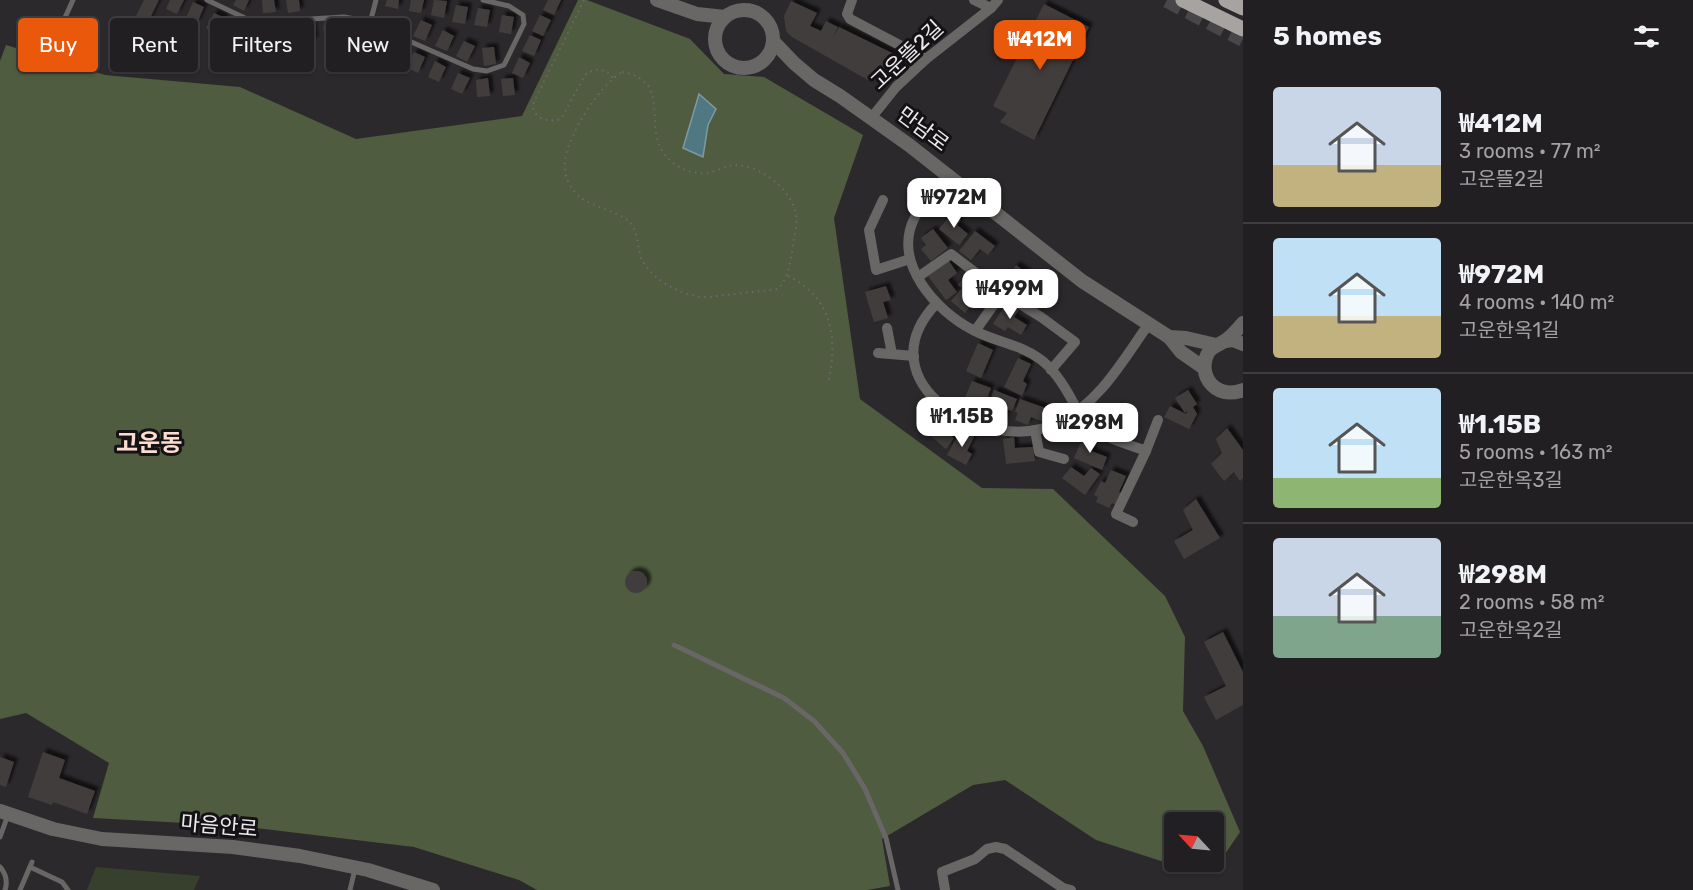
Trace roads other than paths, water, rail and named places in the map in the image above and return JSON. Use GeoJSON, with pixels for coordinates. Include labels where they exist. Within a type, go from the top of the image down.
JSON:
{"type":"FeatureCollection","features":[{"type":"Feature","properties":{"kind":"main road"},"geometry":{"type":"LineString","coordinates":[[1184,0],[1243,29]]}},
{"type":"Feature","properties":{"kind":"main road"},"geometry":{"type":"LineString","coordinates":[[1226,0],[1243,9]]}},
{"type":"Feature","properties":{"kind":"street"},"geometry":{"type":"LineString","coordinates":[[657,0],[697,14],[725,17]]}},
{"type":"Feature","properties":{"kind":"street"},"geometry":{"type":"LineString","coordinates":[[757,13],[764,0]]}},
{"type":"Feature","properties":{"kind":"street"},"geometry":{"type":"LineString","coordinates":[[852,0],[847,14],[850,19],[926,58]]}},
{"type":"Feature","properties":{"kind":"street"},"geometry":{"type":"LineString","coordinates":[[974,0],[994,4]]}},
{"type":"Feature","properties":{"kind":"street","name":"고운뜰2길"},"geometry":{"type":"LineString","coordinates":[[872,117],[896,87],[926,58],[994,4]]}},
{"type":"Feature","properties":{"kind":"street"},"geometry":{"type":"LineString","coordinates":[[714,43],[718,24],[725,17],[740,10],[757,13],[769,25],[773,41],[771,50],[760,64]]}},
{"type":"Feature","properties":{"kind":"street"},"geometry":{"type":"LineString","coordinates":[[697,14],[717,52],[723,61],[731,66],[741,69],[760,64],[794,63]]}},
{"type":"Feature","properties":{"kind":"street","name":"만남로"},"geometry":{"type":"LineString","coordinates":[[773,41],[814,80],[872,117],[948,174],[1082,281],[1169,337]]}},
{"type":"Feature","properties":{"kind":"street"},"geometry":{"type":"LineString","coordinates":[[948,174],[914,218],[908,236],[910,260],[936,304],[975,331],[1025,349],[1042,360],[1059,379],[1087,424],[1105,435],[1146,451]]}},
{"type":"Feature","properties":{"kind":"street"},"geometry":{"type":"LineString","coordinates":[[883,200],[869,230],[876,270],[910,260]]}},
{"type":"Feature","properties":{"kind":"street"},"geometry":{"type":"LineString","coordinates":[[918,277],[951,254],[1002,293],[1041,317],[1075,342],[1052,370]]}},
{"type":"Feature","properties":{"kind":"street"},"geometry":{"type":"LineString","coordinates":[[975,331],[1002,293]]}},
{"type":"Feature","properties":{"kind":"street"},"geometry":{"type":"LineString","coordinates":[[936,304],[917,331],[914,356],[916,370],[923,387],[936,402],[958,417],[979,426],[1003,432],[1035,430],[1059,423],[1078,411],[1096,396],[1111,378],[1148,325]]}},
{"type":"Feature","properties":{"kind":"street"},"geometry":{"type":"LineString","coordinates":[[1243,323],[1206,359],[1204,368],[1211,384],[1218,390],[1226,393],[1243,390]]}},
{"type":"Feature","properties":{"kind":"street"},"geometry":{"type":"LineString","coordinates":[[887,328],[892,354]]}},
{"type":"Feature","properties":{"kind":"street"},"geometry":{"type":"LineString","coordinates":[[1169,337],[1221,343],[1233,340],[1243,344]]}},
{"type":"Feature","properties":{"kind":"street"},"geometry":{"type":"LineString","coordinates":[[1169,337],[1181,352],[1204,368]]}},
{"type":"Feature","properties":{"kind":"street"},"geometry":{"type":"LineString","coordinates":[[878,353],[914,356]]}},
{"type":"Feature","properties":{"kind":"street"},"geometry":{"type":"LineString","coordinates":[[1133,522],[1116,514],[1158,420]]}},
{"type":"Feature","properties":{"kind":"street"},"geometry":{"type":"LineString","coordinates":[[1035,430],[1039,452],[1064,459]]}},
{"type":"Feature","properties":{"kind":"street","name":"마음안로"},"geometry":{"type":"LineString","coordinates":[[4,813],[53,828],[102,839],[233,847],[300,856],[355,867],[433,890]]}},
{"type":"Feature","properties":{"kind":"street"},"geometry":{"type":"LineString","coordinates":[[945,890],[942,872],[975,859],[987,849],[996,847],[1005,849],[1063,888],[1071,890]]}},
{"type":"Feature","properties":{"kind":"lane"},"geometry":{"type":"LineString","coordinates":[[65,18],[73,0]]}},
{"type":"Feature","properties":{"kind":"lane"},"geometry":{"type":"LineString","coordinates":[[207,0],[247,19],[259,22],[326,18]]}},
{"type":"Feature","properties":{"kind":"lane"},"geometry":{"type":"LineString","coordinates":[[371,18],[376,0]]}},
{"type":"Feature","properties":{"kind":"lane"},"geometry":{"type":"LineString","coordinates":[[410,41],[481,71],[504,65],[522,30],[523,15],[515,9],[483,0]]}},
{"type":"Feature","properties":{"kind":"lane"},"geometry":{"type":"LineString","coordinates":[[327,18],[348,18]]}},
{"type":"Feature","properties":{"kind":"lane"},"geometry":{"type":"LineString","coordinates":[[674,645],[784,698],[814,721],[843,753],[865,789],[886,838],[898,890]]}},
{"type":"Feature","properties":{"kind":"lane"},"geometry":{"type":"LineString","coordinates":[[0,837],[4,813]]}},
{"type":"Feature","properties":{"kind":"lane"},"geometry":{"type":"LineString","coordinates":[[20,890],[31,865],[62,882],[68,890]]}},
{"type":"Feature","properties":{"kind":"lane"},"geometry":{"type":"LineString","coordinates":[[0,867],[5,873],[5,890]]}},
{"type":"Feature","properties":{"kind":"lane"},"geometry":{"type":"LineString","coordinates":[[350,890],[355,867]]}},
{"type":"Feature","properties":{"kind":"water"},"geometry":{"type":"Polygon","coordinates":[[[699,94],[716,109],[708,125],[703,157],[683,148],[699,94]]]}},
{"type":"Feature","properties":{"kind":"tunnel"},"geometry":{"type":"LineString","coordinates":[[1167,0],[1243,39]]}},
{"type":"Feature","properties":{"kind":"district","name":"고운동"},"geometry":{"type":"Point","coordinates":[149,443]}}]}
